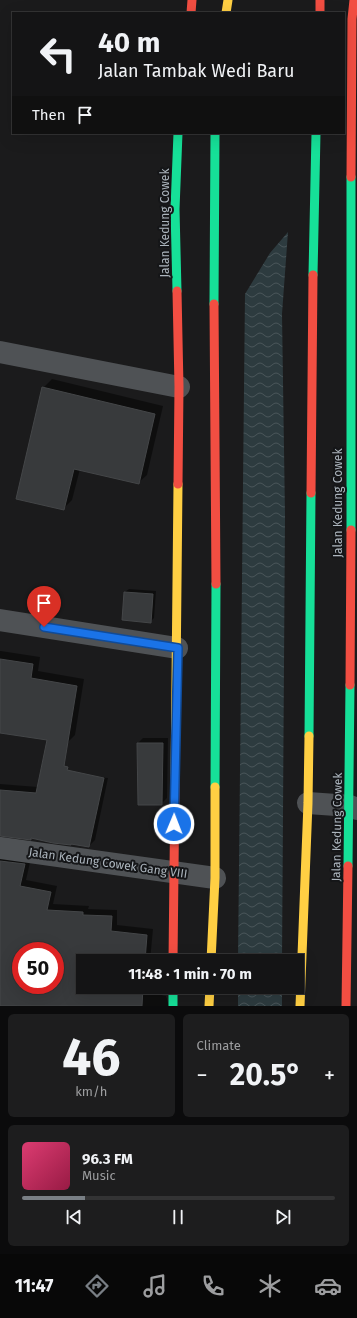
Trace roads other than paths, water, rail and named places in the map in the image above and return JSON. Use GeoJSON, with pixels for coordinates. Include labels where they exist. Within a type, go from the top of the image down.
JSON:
{"type":"FeatureCollection","features":[{"type":"Feature","properties":{"kind":"main road"},"geometry":{"type":"LineString","coordinates":[[191,12],[192,0]]}},
{"type":"Feature","properties":{"kind":"main road"},"geometry":{"type":"LineString","coordinates":[[226,12],[228,0]]}},
{"type":"Feature","properties":{"kind":"main road"},"geometry":{"type":"LineString","coordinates":[[320,0],[320,12]]}},
{"type":"Feature","properties":{"kind":"main road","name":"Jalan Kedung Cowek"},"geometry":{"type":"LineString","coordinates":[[350,1005],[353,901],[354,296],[350,218],[352,19],[354,0]]}},
{"type":"Feature","properties":{"kind":"main road","name":"Jalan Kedung Cowek"},"geometry":{"type":"LineString","coordinates":[[173,954],[173,872],[178,648],[179,387],[175,209],[178,134]]}},
{"type":"Feature","properties":{"kind":"main road"},"geometry":{"type":"LineString","coordinates":[[211,954],[215,878],[216,655],[214,211],[216,134]]}},
{"type":"Feature","properties":{"kind":"main road"},"geometry":{"type":"LineString","coordinates":[[300,1006],[308,803],[313,264],[316,134]]}},
{"type":"Feature","properties":{"kind":"main road"},"geometry":{"type":"LineString","coordinates":[[173,994],[173,1006]]}},
{"type":"Feature","properties":{"kind":"main road"},"geometry":{"type":"LineString","coordinates":[[209,1006],[210,994]]}},
{"type":"Feature","properties":{"kind":"street"},"geometry":{"type":"LineString","coordinates":[[0,352],[179,387]]}},
{"type":"Feature","properties":{"kind":"street"},"geometry":{"type":"LineString","coordinates":[[0,620],[178,648]]}},
{"type":"Feature","properties":{"kind":"street"},"geometry":{"type":"LineString","coordinates":[[308,803],[353,807]]}},
{"type":"Feature","properties":{"kind":"street","name":"Jalan Kedung Cowek Gang VIII"},"geometry":{"type":"LineString","coordinates":[[0,848],[215,878]]}},
{"type":"Feature","properties":{"kind":"water"},"geometry":{"type":"Polygon","coordinates":[[[288,232],[282,314],[285,516],[282,954],[238,954],[245,294],[270,253],[288,232]]]}},
{"type":"Feature","properties":{"kind":"water"},"geometry":{"type":"Polygon","coordinates":[[[238,994],[282,994],[282,1006],[238,1006],[238,994]]]}}]}
